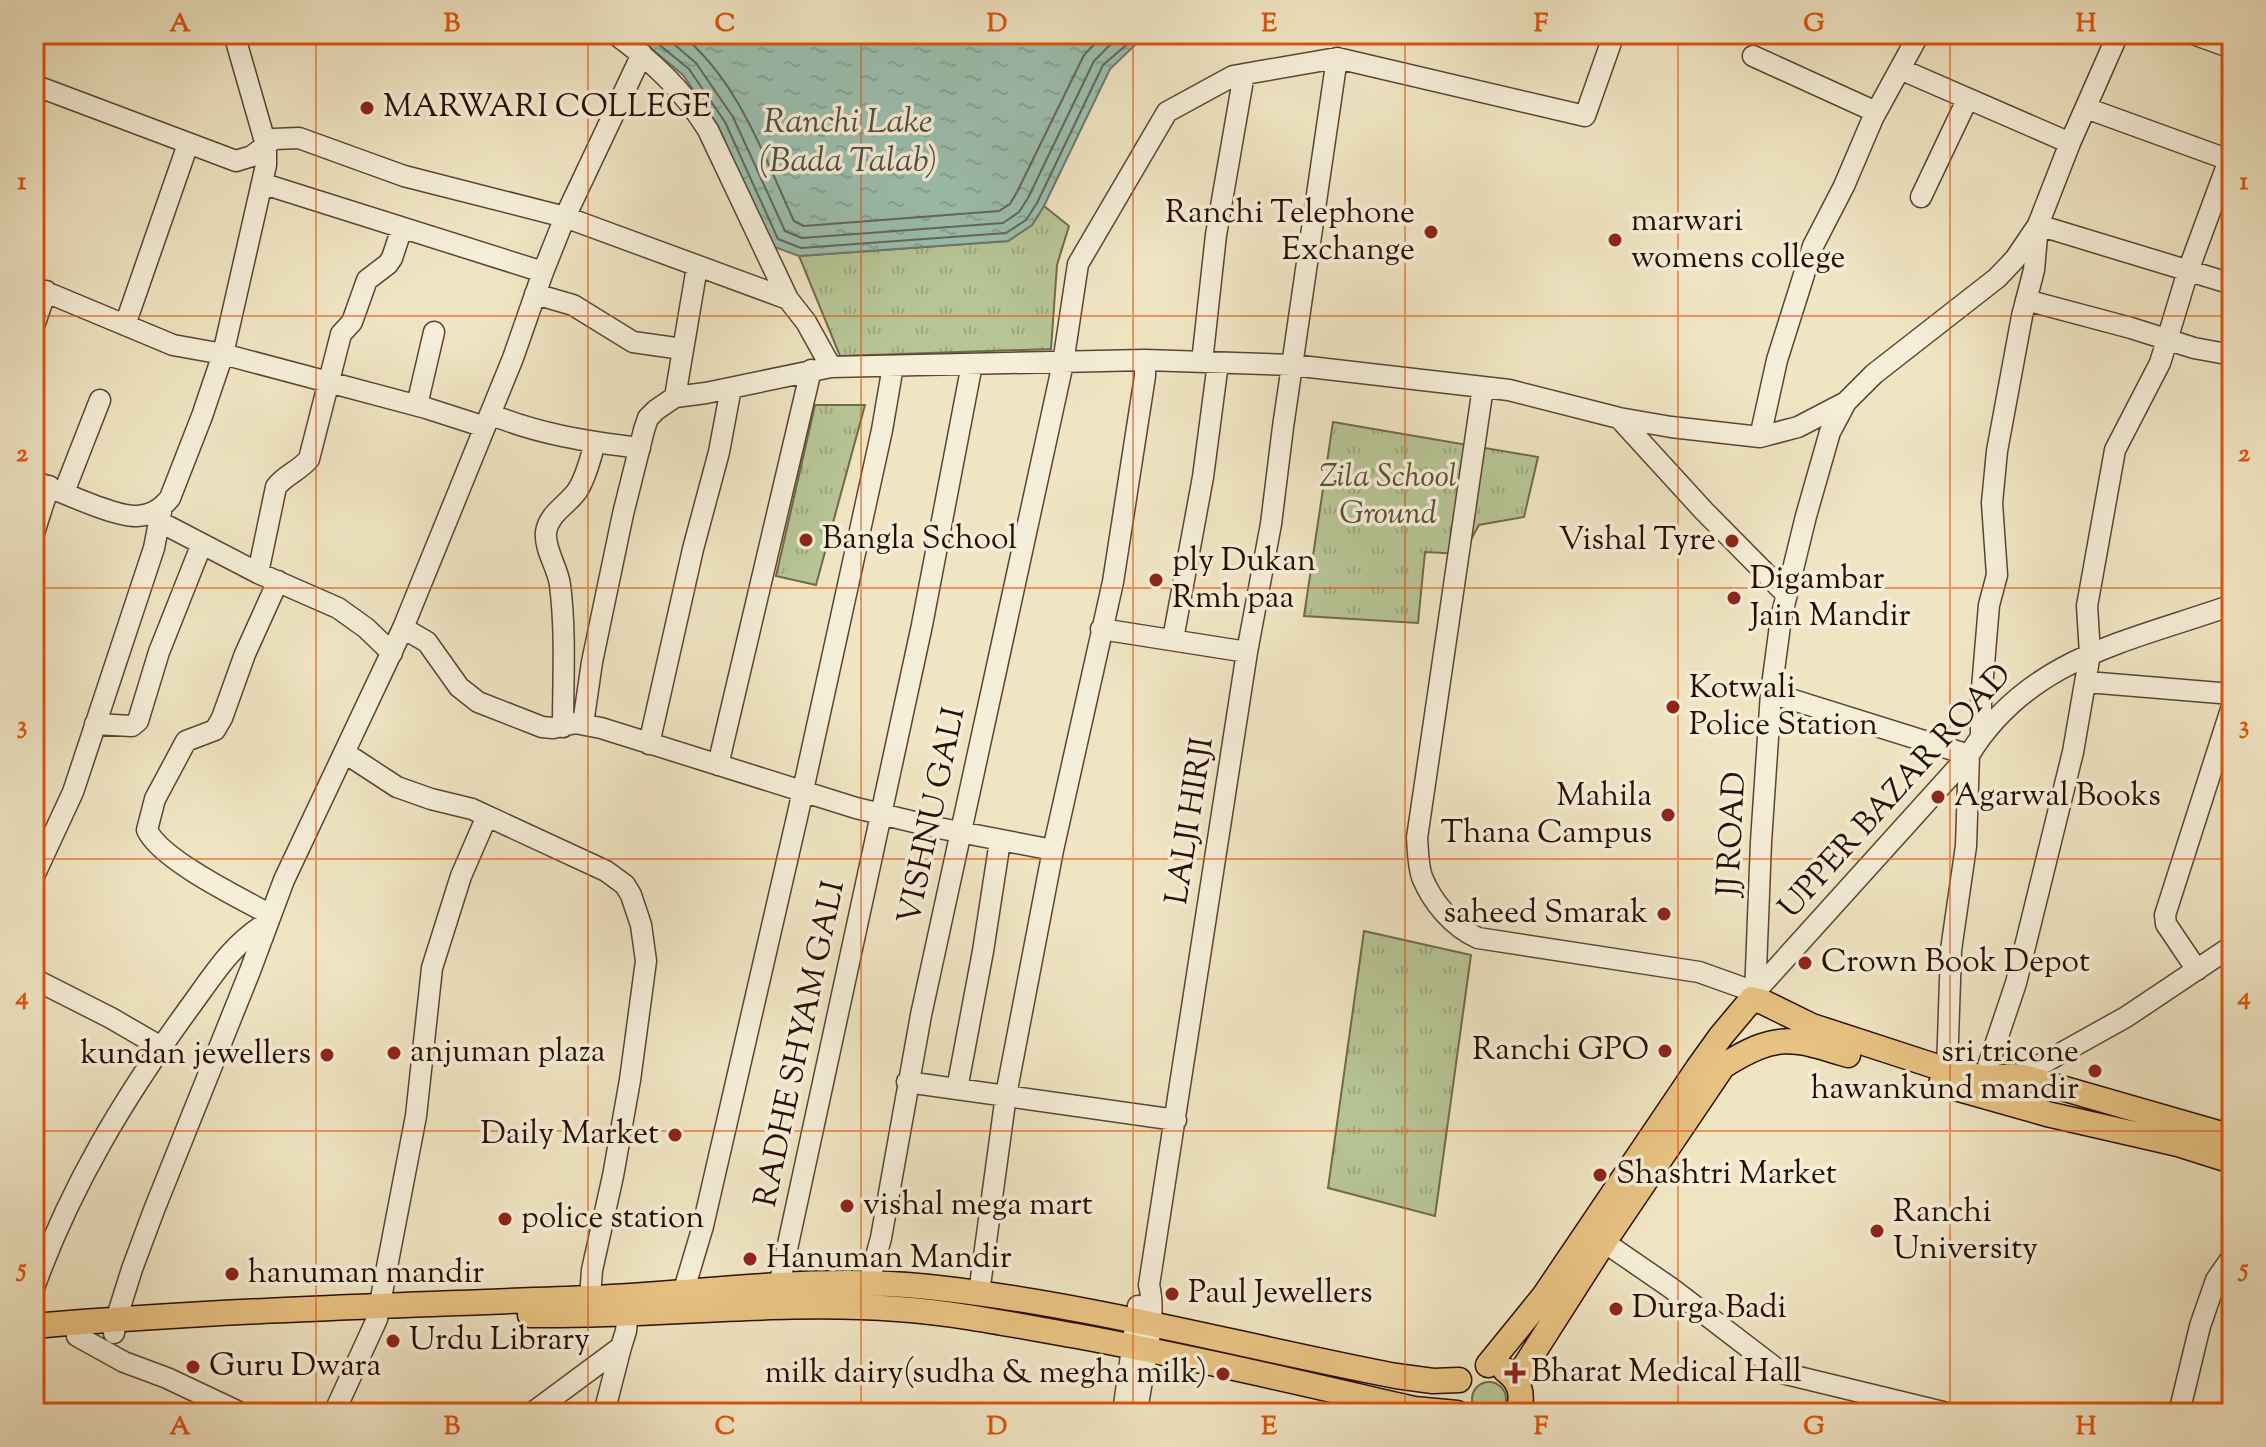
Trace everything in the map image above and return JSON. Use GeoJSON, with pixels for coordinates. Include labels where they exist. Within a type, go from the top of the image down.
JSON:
{"type":"FeatureCollection","features":[{"type":"Feature","properties":{"kind":"main road"},"geometry":{"type":"LineString","coordinates":[[1488,1365],[1544,1296],[1698,1068],[1755,996],[1812,1026],[1947,1070],[1984,1078],[2020,1076],[2232,1137]]}},
{"type":"Feature","properties":{"kind":"main road"},"geometry":{"type":"LineString","coordinates":[[1516,1380],[1604,1242],[1723,1066],[1778,1040],[1820,1046],[1935,1083],[2047,1114],[2178,1144],[2232,1161]]}},
{"type":"Feature","properties":{"kind":"main road"},"geometry":{"type":"LineString","coordinates":[[34,1326],[115,1326],[590,1298],[628,1305],[683,1293],[869,1282],[1038,1301],[1143,1320],[1384,1374],[1433,1381],[1459,1380]]}},
{"type":"Feature","properties":{"kind":"main road"},"geometry":{"type":"LineString","coordinates":[[378,1312],[484,1314],[628,1305],[877,1307],[1004,1323],[1139,1348],[1414,1409],[1457,1413],[1454,1402],[1459,1380],[1467,1372],[1488,1365],[1499,1366],[1516,1380],[1522,1401],[1518,1413]]}},
{"type":"Feature","properties":{"kind":"main road"},"geometry":{"type":"LineString","coordinates":[[34,1340],[77,1336],[115,1326]]}},
{"type":"Feature","properties":{"kind":"street"},"geometry":{"type":"LineString","coordinates":[[34,876],[70,798],[154,548],[161,515],[223,354],[264,184],[266,145],[234,34]]}},
{"type":"Feature","properties":{"kind":"street"},"geometry":{"type":"LineString","coordinates":[[615,34],[676,85],[708,130],[788,299],[806,322],[821,368],[718,765]]}},
{"type":"Feature","properties":{"kind":"street"},"geometry":{"type":"LineString","coordinates":[[1337,58],[1585,116],[1614,34]]}},
{"type":"Feature","properties":{"kind":"street"},"geometry":{"type":"LineString","coordinates":[[1760,437],[1777,360],[1813,246],[1844,186],[1876,112],[1919,34]]}},
{"type":"Feature","properties":{"kind":"street"},"geometry":{"type":"LineString","coordinates":[[573,726],[589,675],[648,418],[675,397],[821,368],[1145,360],[1292,365],[1509,390],[1619,418],[1760,437],[1798,427],[1846,402],[1874,374],[1997,278],[2015,259],[2038,225],[2118,34]]}},
{"type":"Feature","properties":{"kind":"street"},"geometry":{"type":"LineString","coordinates":[[2193,34],[2232,48]]}},
{"type":"Feature","properties":{"kind":"street"},"geometry":{"type":"LineString","coordinates":[[115,1326],[154,1210],[284,880],[403,628],[565,217],[642,54]]}},
{"type":"Feature","properties":{"kind":"street"},"geometry":{"type":"LineString","coordinates":[[1753,56],[1876,112]]}},
{"type":"Feature","properties":{"kind":"street","name":"VISHNU GALI"},"geometry":{"type":"LineString","coordinates":[[869,1282],[881,1238],[907,1082],[959,832],[1063,363],[1078,264],[1167,112],[1233,76],[1337,58]]}},
{"type":"Feature","properties":{"kind":"street","name":"LALJI HIRJI"},"geometry":{"type":"LineString","coordinates":[[1139,1348],[1143,1320],[1139,1298],[1149,1285],[1176,1120],[1247,652],[1271,524],[1337,58]]}},
{"type":"Feature","properties":{"kind":"street"},"geometry":{"type":"LineString","coordinates":[[1900,69],[2070,143]]}},
{"type":"Feature","properties":{"kind":"street"},"geometry":{"type":"LineString","coordinates":[[1173,639],[1203,477],[1216,235],[1244,74]]}},
{"type":"Feature","properties":{"kind":"street"},"geometry":{"type":"LineString","coordinates":[[34,85],[236,161],[244,160],[274,139],[299,138],[404,176],[565,217],[788,299]]}},
{"type":"Feature","properties":{"kind":"street"},"geometry":{"type":"LineString","coordinates":[[1921,197],[1967,100]]}},
{"type":"Feature","properties":{"kind":"street"},"geometry":{"type":"LineString","coordinates":[[1984,1078],[2016,983],[2060,809],[2087,682],[2090,654],[2087,606],[2115,450],[2160,363],[2188,271],[2231,161],[2086,108]]}},
{"type":"Feature","properties":{"kind":"street"},"geometry":{"type":"LineString","coordinates":[[125,325],[188,144]]}},
{"type":"Feature","properties":{"kind":"street"},"geometry":{"type":"LineString","coordinates":[[264,184],[543,272]]}},
{"type":"Feature","properties":{"kind":"street"},"geometry":{"type":"LineString","coordinates":[[2038,225],[2232,284]]}},
{"type":"Feature","properties":{"kind":"street"},"geometry":{"type":"LineString","coordinates":[[1981,734],[1989,605],[1997,575],[1992,503],[1997,451],[2034,270],[2038,225]]}},
{"type":"Feature","properties":{"kind":"street"},"geometry":{"type":"LineString","coordinates":[[258,573],[276,487],[309,459],[341,334],[352,322],[362,289],[375,272],[388,264],[402,228]]}},
{"type":"Feature","properties":{"kind":"street"},"geometry":{"type":"LineString","coordinates":[[675,397],[697,267]]}},
{"type":"Feature","properties":{"kind":"street"},"geometry":{"type":"LineString","coordinates":[[34,326],[40,289],[173,345],[223,354],[417,405],[595,442],[640,448]]}},
{"type":"Feature","properties":{"kind":"street"},"geometry":{"type":"LineString","coordinates":[[535,294],[573,305],[633,342],[682,349]]}},
{"type":"Feature","properties":{"kind":"street"},"geometry":{"type":"LineString","coordinates":[[2026,300],[2194,348],[2232,355]]}},
{"type":"Feature","properties":{"kind":"street"},"geometry":{"type":"LineString","coordinates":[[417,405],[434,332]]}},
{"type":"Feature","properties":{"kind":"street"},"geometry":{"type":"LineString","coordinates":[[979,1293],[1006,1095],[1053,850],[1122,529],[1145,360]]}},
{"type":"Feature","properties":{"kind":"street","name":"RADHE SHYAM GALI"},"geometry":{"type":"LineString","coordinates":[[779,1286],[922,625],[972,364]]}},
{"type":"Feature","properties":{"kind":"street"},"geometry":{"type":"LineString","coordinates":[[683,1293],[703,1226],[803,790],[882,430],[893,366]]}},
{"type":"Feature","properties":{"kind":"street"},"geometry":{"type":"LineString","coordinates":[[1483,387],[1417,838],[1421,876],[1439,905],[1465,932],[1478,938],[1699,972],[1755,996]]}},
{"type":"Feature","properties":{"kind":"street"},"geometry":{"type":"LineString","coordinates":[[649,744],[693,549],[724,430],[731,388]]}},
{"type":"Feature","properties":{"kind":"street"},"geometry":{"type":"LineString","coordinates":[[34,533],[49,486],[100,400]]}},
{"type":"Feature","properties":{"kind":"street","name":"JJ ROAD"},"geometry":{"type":"LineString","coordinates":[[1755,996],[1771,693],[1785,593],[1830,432],[1846,402]]}},
{"type":"Feature","properties":{"kind":"street"},"geometry":{"type":"LineString","coordinates":[[1619,418],[1785,593]]}},
{"type":"Feature","properties":{"kind":"street"},"geometry":{"type":"LineString","coordinates":[[573,726],[561,692],[565,642],[561,589],[546,529],[558,510],[579,490],[595,442]]}},
{"type":"Feature","properties":{"kind":"street"},"geometry":{"type":"LineString","coordinates":[[49,486],[119,513],[161,515],[201,546],[338,608],[366,628],[392,653]]}},
{"type":"Feature","properties":{"kind":"street"},"geometry":{"type":"LineString","coordinates":[[95,724],[132,726],[138,721],[159,652],[201,546]]}},
{"type":"Feature","properties":{"kind":"street"},"geometry":{"type":"LineString","coordinates":[[270,918],[159,847],[147,830],[155,799],[186,741],[215,730],[222,718],[241,663],[278,581]]}},
{"type":"Feature","properties":{"kind":"street","name":"UPPER BAZAR ROAD"},"geometry":{"type":"LineString","coordinates":[[1755,996],[1969,755],[1981,734],[2033,683],[2090,654],[2232,605]]}},
{"type":"Feature","properties":{"kind":"street"},"geometry":{"type":"LineString","coordinates":[[403,628],[427,642],[459,687],[478,702],[533,725],[573,726],[649,744],[880,814],[1053,850]]}},
{"type":"Feature","properties":{"kind":"street"},"geometry":{"type":"LineString","coordinates":[[1101,629],[1247,652]]}},
{"type":"Feature","properties":{"kind":"street"},"geometry":{"type":"LineString","coordinates":[[2087,682],[2232,694]]}},
{"type":"Feature","properties":{"kind":"street"},"geometry":{"type":"LineString","coordinates":[[1771,693],[1969,755],[1966,846],[1951,950],[1947,1070]]}},
{"type":"Feature","properties":{"kind":"street"},"geometry":{"type":"LineString","coordinates":[[2197,970],[2165,920],[2232,706]]}},
{"type":"Feature","properties":{"kind":"street"},"geometry":{"type":"LineString","coordinates":[[345,753],[397,787],[487,816],[616,877],[631,895],[645,944],[645,978],[613,1176],[592,1270],[590,1298]]}},
{"type":"Feature","properties":{"kind":"street"},"geometry":{"type":"LineString","coordinates":[[334,1413],[378,1312],[416,1116],[432,968],[461,876],[487,816]]}},
{"type":"Feature","properties":{"kind":"street"},"geometry":{"type":"LineString","coordinates":[[957,1089],[1000,841]]}},
{"type":"Feature","properties":{"kind":"street"},"geometry":{"type":"LineString","coordinates":[[34,1288],[94,1152],[124,1100],[245,936],[270,918]]}},
{"type":"Feature","properties":{"kind":"street"},"geometry":{"type":"LineString","coordinates":[[2020,1076],[2126,1017],[2232,946]]}},
{"type":"Feature","properties":{"kind":"street"},"geometry":{"type":"LineString","coordinates":[[34,979],[161,1047]]}},
{"type":"Feature","properties":{"kind":"street"},"geometry":{"type":"LineString","coordinates":[[907,1082],[1176,1120]]}},
{"type":"Feature","properties":{"kind":"street"},"geometry":{"type":"LineString","coordinates":[[1604,1242],[1671,1288],[1753,1354],[1782,1373],[1874,1404],[1947,1413]]}},
{"type":"Feature","properties":{"kind":"street"},"geometry":{"type":"LineString","coordinates":[[2179,1413],[2189,1361],[2200,1326],[2216,1280],[2232,1257]]}},
{"type":"Feature","properties":{"kind":"street"},"geometry":{"type":"LineString","coordinates":[[604,1413],[628,1305]]}},
{"type":"Feature","properties":{"kind":"street"},"geometry":{"type":"LineString","coordinates":[[77,1336],[124,1362],[167,1378],[241,1413]]}},
{"type":"Feature","properties":{"kind":"street"},"geometry":{"type":"LineString","coordinates":[[532,1413],[621,1347]]}},
{"type":"Feature","properties":{"kind":"street"},"geometry":{"type":"LineString","coordinates":[[1123,1413],[1139,1348]]}},
{"type":"Feature","properties":{"kind":"street"},"geometry":{"type":"LineString","coordinates":[[1137,1413],[1139,1348]]}},
{"type":"Feature","properties":{"kind":"green space"},"geometry":{"type":"Polygon","coordinates":[[[1044,206],[1069,226],[1057,265],[1051,349],[840,356],[799,256],[1008,241],[1032,225],[1044,206]]]}},
{"type":"Feature","properties":{"kind":"green space"},"geometry":{"type":"Polygon","coordinates":[[[815,405],[865,405],[816,585],[776,576],[815,405]]]}},
{"type":"Feature","properties":{"kind":"green space","name":"Zila School Ground"},"geometry":{"type":"Polygon","coordinates":[[[1333,422],[1538,457],[1524,517],[1479,525],[1463,554],[1425,552],[1418,623],[1304,616],[1333,422]]]}},
{"type":"Feature","properties":{"kind":"green space"},"geometry":{"type":"Polygon","coordinates":[[[1364,931],[1471,955],[1435,1216],[1328,1188],[1364,931]]]}},
{"type":"Feature","properties":{"kind":"green space"},"geometry":{"type":"Polygon","coordinates":[[[1489,1382],[1501,1387],[1506,1399],[1501,1411],[1489,1416],[1477,1411],[1472,1399],[1477,1387],[1489,1382]]]}},
{"type":"Feature","properties":{"kind":"water","name":"Ranchi Lake (Bada Talab)"},"geometry":{"type":"Polygon","coordinates":[[[634,34],[1157,34],[1137,43],[1110,69],[1044,206],[1032,225],[1008,241],[799,256],[772,246],[718,126],[683,75],[634,34]]]}},
{"type":"Feature","properties":{"kind":"place","name":"MARWARI COLLEGE"},"geometry":{"type":"Point","coordinates":[367,108]}},
{"type":"Feature","properties":{"kind":"place","name":"Ranchi Telephone Exchange"},"geometry":{"type":"Point","coordinates":[1431,232]}},
{"type":"Feature","properties":{"kind":"place","name":"marwari womens college"},"geometry":{"type":"Point","coordinates":[1615,240]}},
{"type":"Feature","properties":{"kind":"place","name":"Bangla School"},"geometry":{"type":"Point","coordinates":[806,540]}},
{"type":"Feature","properties":{"kind":"place","name":"Vishal Tyre"},"geometry":{"type":"Point","coordinates":[1732,541]}},
{"type":"Feature","properties":{"kind":"place","name":"ply Dukan Rmh paa"},"geometry":{"type":"Point","coordinates":[1156,580]}},
{"type":"Feature","properties":{"kind":"place","name":"Digambar Jain Mandir"},"geometry":{"type":"Point","coordinates":[1734,598]}},
{"type":"Feature","properties":{"kind":"place","name":"Kotwali Police Station"},"geometry":{"type":"Point","coordinates":[1673,707]}},
{"type":"Feature","properties":{"kind":"place","name":"Agarwal Books"},"geometry":{"type":"Point","coordinates":[1938,797]}},
{"type":"Feature","properties":{"kind":"place","name":"Mahila Thana Campus"},"geometry":{"type":"Point","coordinates":[1668,815]}},
{"type":"Feature","properties":{"kind":"place","name":"saheed Smarak"},"geometry":{"type":"Point","coordinates":[1664,914]}},
{"type":"Feature","properties":{"kind":"place","name":"Crown Book Depot"},"geometry":{"type":"Point","coordinates":[1805,963]}},
{"type":"Feature","properties":{"kind":"place","name":"Ranchi GPO"},"geometry":{"type":"Point","coordinates":[1665,1051]}},
{"type":"Feature","properties":{"kind":"place","name":"anjuman plaza"},"geometry":{"type":"Point","coordinates":[394,1053]}},
{"type":"Feature","properties":{"kind":"place","name":"kundan jewellers"},"geometry":{"type":"Point","coordinates":[327,1055]}},
{"type":"Feature","properties":{"kind":"place","name":"sri tricone hawankund mandir"},"geometry":{"type":"Point","coordinates":[2095,1071]}},
{"type":"Feature","properties":{"kind":"place","name":"Daily Market"},"geometry":{"type":"Point","coordinates":[675,1135]}},
{"type":"Feature","properties":{"kind":"place","name":"Shashtri Market"},"geometry":{"type":"Point","coordinates":[1600,1175]}},
{"type":"Feature","properties":{"kind":"place","name":"vishal mega mart"},"geometry":{"type":"Point","coordinates":[847,1206]}},
{"type":"Feature","properties":{"kind":"place","name":"police station"},"geometry":{"type":"Point","coordinates":[505,1219]}},
{"type":"Feature","properties":{"kind":"place","name":"Ranchi University"},"geometry":{"type":"Point","coordinates":[1877,1231]}},
{"type":"Feature","properties":{"kind":"place","name":"Hanuman Mandir"},"geometry":{"type":"Point","coordinates":[750,1259]}},
{"type":"Feature","properties":{"kind":"place","name":"hanuman mandir"},"geometry":{"type":"Point","coordinates":[232,1274]}},
{"type":"Feature","properties":{"kind":"place","name":"Paul Jewellers"},"geometry":{"type":"Point","coordinates":[1172,1294]}},
{"type":"Feature","properties":{"kind":"place","name":"Durga Badi"},"geometry":{"type":"Point","coordinates":[1616,1309]}},
{"type":"Feature","properties":{"kind":"place","name":"Urdu Library"},"geometry":{"type":"Point","coordinates":[393,1341]}},
{"type":"Feature","properties":{"kind":"place","name":"Guru Dwara"},"geometry":{"type":"Point","coordinates":[193,1367]}},
{"type":"Feature","properties":{"kind":"place","name":"Bharat Medical Hall"},"geometry":{"type":"Point","coordinates":[1515,1373]}},
{"type":"Feature","properties":{"kind":"place","name":"milk dairy(sudha & megha milk)"},"geometry":{"type":"Point","coordinates":[1223,1374]}}]}
